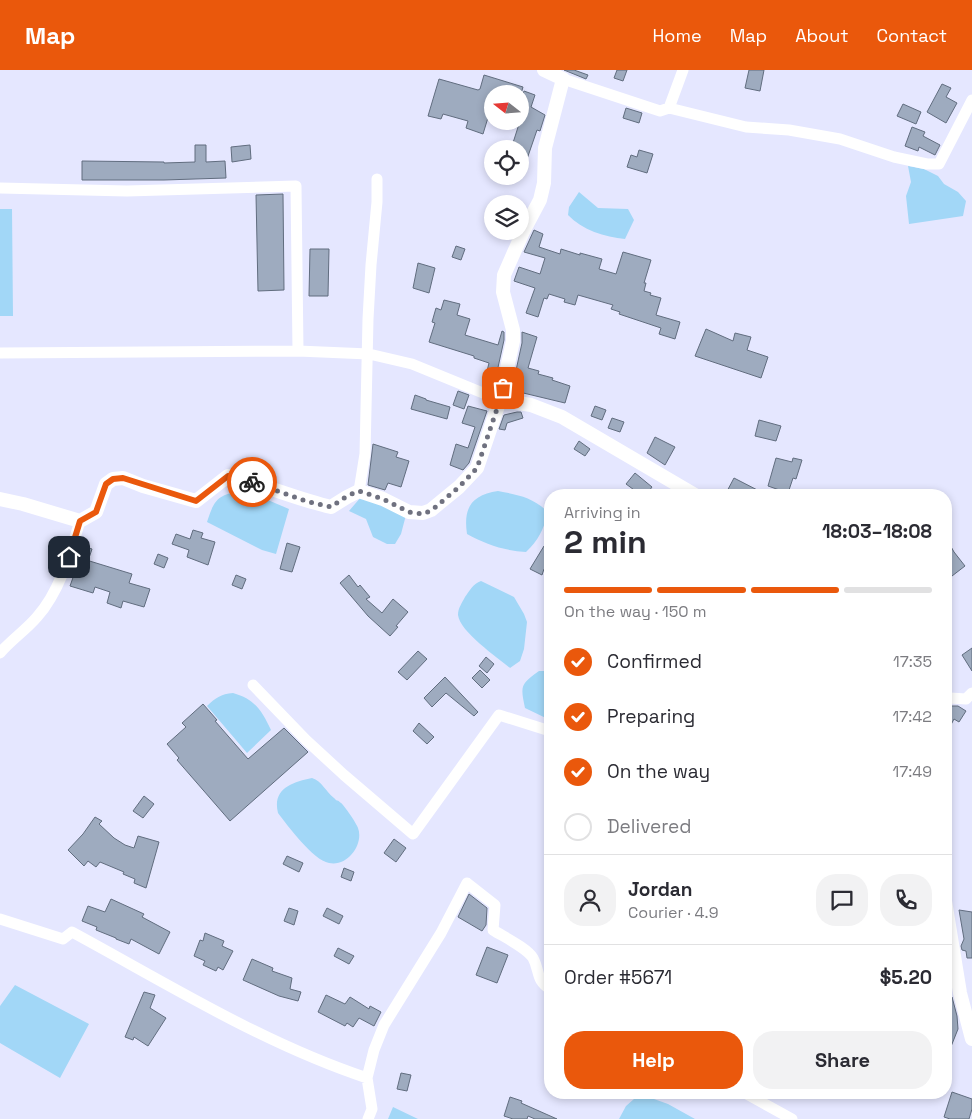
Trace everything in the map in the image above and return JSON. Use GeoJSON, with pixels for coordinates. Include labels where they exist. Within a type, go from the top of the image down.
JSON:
{"type":"FeatureCollection","features":[{"type":"Feature","properties":{"kind":"street"},"geometry":{"type":"LineString","coordinates":[[544,70],[563,79],[660,111],[669,108],[746,127],[789,130],[840,139],[894,157],[927,164],[939,164],[972,100]]}},
{"type":"Feature","properties":{"kind":"street"},"geometry":{"type":"LineString","coordinates":[[669,108],[683,70]]}},
{"type":"Feature","properties":{"kind":"street"},"geometry":{"type":"LineString","coordinates":[[0,653],[36,618],[52,598],[69,557],[80,521],[96,512],[106,484],[113,479],[123,478],[196,501],[228,476],[253,482],[309,502],[331,507],[347,496],[359,491],[383,499],[409,512],[423,514],[432,510],[459,487],[477,468],[500,400],[513,342],[513,330],[503,292],[504,275],[540,200],[544,183],[545,148],[563,79]]}},
{"type":"Feature","properties":{"kind":"street"},"geometry":{"type":"LineString","coordinates":[[359,491],[366,454],[370,283],[377,202],[377,178]]}},
{"type":"Feature","properties":{"kind":"street"},"geometry":{"type":"LineString","coordinates":[[0,188],[127,190],[296,186],[298,351]]}},
{"type":"Feature","properties":{"kind":"street"},"geometry":{"type":"LineString","coordinates":[[0,353],[298,351],[369,354],[412,364],[500,400],[530,405],[562,417],[685,489]]}},
{"type":"Feature","properties":{"kind":"street"},"geometry":{"type":"LineString","coordinates":[[0,499],[80,521]]}},
{"type":"Feature","properties":{"kind":"street"},"geometry":{"type":"LineString","coordinates":[[253,685],[306,740],[413,834],[499,716],[544,729]]}},
{"type":"Feature","properties":{"kind":"street"},"geometry":{"type":"LineString","coordinates":[[952,698],[966,699],[972,693]]}},
{"type":"Feature","properties":{"kind":"street"},"geometry":{"type":"LineString","coordinates":[[368,1119],[372,1109],[367,1078],[374,1050],[384,1025],[441,933],[467,883],[495,904],[493,930],[515,943],[533,957],[544,985]]}},
{"type":"Feature","properties":{"kind":"street"},"geometry":{"type":"LineString","coordinates":[[0,919],[63,939],[72,932],[217,1013],[337,1068],[367,1078]]}},
{"type":"Feature","properties":{"kind":"street"},"geometry":{"type":"LineString","coordinates":[[952,944],[960,993],[972,1039]]}},
{"type":"Feature","properties":{"kind":"street"},"geometry":{"type":"LineString","coordinates":[[756,1099],[792,1119]]}},
{"type":"Feature","properties":{"kind":"water"},"geometry":{"type":"Polygon","coordinates":[[[908,166],[924,169],[938,176],[944,184],[958,192],[966,201],[963,216],[909,224],[906,196],[911,182],[908,166]]]}},
{"type":"Feature","properties":{"kind":"water"},"geometry":{"type":"Polygon","coordinates":[[[579,192],[598,208],[628,209],[634,220],[625,239],[594,232],[580,225],[568,215],[569,207],[579,192]]]}},
{"type":"Feature","properties":{"kind":"water"},"geometry":{"type":"Polygon","coordinates":[[[0,209],[12,209],[13,316],[0,316],[0,209]]]}},
{"type":"Feature","properties":{"kind":"water"},"geometry":{"type":"Polygon","coordinates":[[[498,491],[525,497],[544,509],[544,526],[534,544],[526,552],[495,546],[467,534],[467,516],[471,504],[476,499],[498,491]]]}},
{"type":"Feature","properties":{"kind":"water"},"geometry":{"type":"Polygon","coordinates":[[[240,492],[256,495],[289,509],[276,554],[262,550],[207,522],[214,504],[221,497],[240,492]]]}},
{"type":"Feature","properties":{"kind":"water"},"geometry":{"type":"Polygon","coordinates":[[[361,497],[406,515],[401,534],[395,544],[387,544],[373,537],[366,519],[349,511],[361,497]]]}},
{"type":"Feature","properties":{"kind":"water"},"geometry":{"type":"Polygon","coordinates":[[[481,581],[514,597],[527,622],[524,649],[520,661],[510,668],[488,651],[460,622],[459,608],[465,597],[481,581]]]}},
{"type":"Feature","properties":{"kind":"water"},"geometry":{"type":"Polygon","coordinates":[[[539,671],[544,671],[544,717],[525,708],[522,690],[525,682],[539,671]]]}},
{"type":"Feature","properties":{"kind":"water"},"geometry":{"type":"Polygon","coordinates":[[[233,693],[252,702],[264,717],[271,730],[247,753],[207,706],[218,697],[233,693]]]}},
{"type":"Feature","properties":{"kind":"water"},"geometry":{"type":"Polygon","coordinates":[[[312,778],[319,782],[331,796],[343,804],[358,828],[359,841],[353,853],[348,858],[336,863],[323,861],[316,856],[301,842],[278,813],[278,798],[281,792],[297,782],[312,778]]]}},
{"type":"Feature","properties":{"kind":"water"},"geometry":{"type":"Polygon","coordinates":[[[15,985],[89,1024],[60,1078],[0,1043],[0,1006],[15,985]]]}},
{"type":"Feature","properties":{"kind":"water"},"geometry":{"type":"Polygon","coordinates":[[[634,1099],[654,1099],[668,1104],[695,1119],[619,1119],[626,1106],[634,1099]]]}},
{"type":"Feature","properties":{"kind":"water"},"geometry":{"type":"Polygon","coordinates":[[[393,1107],[418,1119],[388,1119],[393,1107]]]}},
{"type":"Feature","properties":{"kind":"building"},"geometry":{"type":"Polygon","coordinates":[[[564,70],[574,70],[588,75],[586,79],[564,70]]]}},
{"type":"Feature","properties":{"kind":"building"},"geometry":{"type":"Polygon","coordinates":[[[617,70],[627,70],[623,81],[614,78],[617,70]]]}},
{"type":"Feature","properties":{"kind":"building"},"geometry":{"type":"Polygon","coordinates":[[[749,70],[764,70],[760,91],[745,88],[749,70]]]}},
{"type":"Feature","properties":{"kind":"building"},"geometry":{"type":"Polygon","coordinates":[[[484,75],[516,85],[484,85],[483,134],[466,128],[468,121],[443,114],[441,119],[428,116],[439,79],[480,89],[484,75]]]}},
{"type":"Feature","properties":{"kind":"building"},"geometry":{"type":"Polygon","coordinates":[[[942,84],[951,88],[946,97],[957,103],[946,123],[927,112],[942,84]]]}},
{"type":"Feature","properties":{"kind":"building"},"geometry":{"type":"Polygon","coordinates":[[[529,93],[535,95],[531,107],[545,115],[540,131],[537,130],[529,153],[529,140],[514,140],[517,130],[529,130],[529,93]]]}},
{"type":"Feature","properties":{"kind":"building"},"geometry":{"type":"Polygon","coordinates":[[[903,104],[921,112],[916,124],[897,116],[903,104]]]}},
{"type":"Feature","properties":{"kind":"building"},"geometry":{"type":"Polygon","coordinates":[[[626,108],[642,113],[639,123],[623,118],[626,108]]]}},
{"type":"Feature","properties":{"kind":"building"},"geometry":{"type":"Polygon","coordinates":[[[912,127],[925,132],[923,136],[940,145],[935,155],[919,147],[918,151],[905,146],[912,127]]]}},
{"type":"Feature","properties":{"kind":"building"},"geometry":{"type":"Polygon","coordinates":[[[195,145],[206,145],[206,162],[225,161],[226,178],[82,180],[82,161],[195,162],[195,145]]]}},
{"type":"Feature","properties":{"kind":"building"},"geometry":{"type":"Polygon","coordinates":[[[250,145],[251,159],[232,162],[231,147],[250,145]]]}},
{"type":"Feature","properties":{"kind":"building"},"geometry":{"type":"Polygon","coordinates":[[[639,150],[653,154],[647,173],[627,167],[631,155],[637,157],[639,150]]]}},
{"type":"Feature","properties":{"kind":"building"},"geometry":{"type":"Polygon","coordinates":[[[283,194],[284,290],[258,291],[256,195],[283,194]]]}},
{"type":"Feature","properties":{"kind":"building"},"geometry":{"type":"Polygon","coordinates":[[[534,230],[543,234],[539,247],[560,254],[561,249],[602,259],[599,269],[616,274],[623,252],[651,260],[644,283],[646,283],[644,291],[661,298],[656,315],[680,322],[675,339],[659,334],[661,328],[619,314],[620,312],[611,309],[613,305],[578,295],[575,305],[564,302],[565,299],[549,294],[547,299],[544,298],[538,317],[526,313],[535,288],[514,281],[519,267],[540,274],[545,258],[524,252],[534,230]]]}},
{"type":"Feature","properties":{"kind":"building"},"geometry":{"type":"Polygon","coordinates":[[[456,246],[465,249],[461,260],[452,257],[456,246]]]}},
{"type":"Feature","properties":{"kind":"building"},"geometry":{"type":"Polygon","coordinates":[[[310,249],[329,249],[328,296],[309,296],[310,249]]]}},
{"type":"Feature","properties":{"kind":"building"},"geometry":{"type":"Polygon","coordinates":[[[418,263],[435,268],[429,293],[413,288],[418,263]]]}},
{"type":"Feature","properties":{"kind":"building"},"geometry":{"type":"Polygon","coordinates":[[[444,300],[460,304],[457,315],[470,319],[465,335],[498,345],[502,331],[504,332],[495,381],[485,379],[489,363],[474,358],[474,356],[429,342],[435,323],[432,322],[436,308],[441,310],[444,300]]]}},
{"type":"Feature","properties":{"kind":"building"},"geometry":{"type":"Polygon","coordinates":[[[706,329],[733,341],[735,333],[751,337],[747,350],[768,357],[761,378],[695,356],[706,329]]]}},
{"type":"Feature","properties":{"kind":"building"},"geometry":{"type":"Polygon","coordinates":[[[522,332],[537,337],[528,368],[539,371],[538,374],[553,378],[552,380],[570,386],[565,403],[515,391],[516,394],[511,393],[522,343],[522,332]]]}},
{"type":"Feature","properties":{"kind":"building"},"geometry":{"type":"Polygon","coordinates":[[[458,391],[469,395],[464,409],[453,405],[458,391]]]}},
{"type":"Feature","properties":{"kind":"building"},"geometry":{"type":"Polygon","coordinates":[[[415,395],[450,407],[447,419],[411,409],[415,395]]]}},
{"type":"Feature","properties":{"kind":"building"},"geometry":{"type":"Polygon","coordinates":[[[468,406],[487,411],[469,463],[463,470],[450,465],[456,444],[468,448],[475,427],[462,423],[468,406]]]}},
{"type":"Feature","properties":{"kind":"building"},"geometry":{"type":"Polygon","coordinates":[[[595,406],[606,410],[602,420],[591,416],[595,406]]]}},
{"type":"Feature","properties":{"kind":"building"},"geometry":{"type":"Polygon","coordinates":[[[521,412],[523,418],[507,423],[505,430],[499,429],[504,415],[521,412]]]}},
{"type":"Feature","properties":{"kind":"building"},"geometry":{"type":"Polygon","coordinates":[[[612,418],[624,422],[620,432],[608,428],[612,418]]]}},
{"type":"Feature","properties":{"kind":"building"},"geometry":{"type":"Polygon","coordinates":[[[759,420],[781,426],[776,441],[755,436],[759,420]]]}},
{"type":"Feature","properties":{"kind":"building"},"geometry":{"type":"Polygon","coordinates":[[[655,437],[675,447],[665,465],[647,453],[655,437]]]}},
{"type":"Feature","properties":{"kind":"building"},"geometry":{"type":"Polygon","coordinates":[[[579,441],[590,449],[585,456],[574,449],[579,441]]]}},
{"type":"Feature","properties":{"kind":"building"},"geometry":{"type":"Polygon","coordinates":[[[373,444],[398,452],[396,457],[409,461],[401,487],[388,483],[385,490],[368,485],[373,444]]]}},
{"type":"Feature","properties":{"kind":"building"},"geometry":{"type":"Polygon","coordinates":[[[776,458],[792,462],[793,458],[802,460],[796,479],[793,478],[789,489],[777,489],[768,486],[776,458]]]}},
{"type":"Feature","properties":{"kind":"building"},"geometry":{"type":"Polygon","coordinates":[[[635,473],[652,487],[650,489],[633,489],[626,484],[635,473]]]}},
{"type":"Feature","properties":{"kind":"building"},"geometry":{"type":"Polygon","coordinates":[[[734,478],[755,489],[728,489],[734,478]]]}},
{"type":"Feature","properties":{"kind":"building"},"geometry":{"type":"Polygon","coordinates":[[[193,530],[203,533],[201,538],[215,542],[208,565],[187,557],[189,550],[172,544],[176,534],[190,539],[193,530]]]}},
{"type":"Feature","properties":{"kind":"building"},"geometry":{"type":"Polygon","coordinates":[[[287,543],[300,547],[292,572],[280,569],[287,543]]]}},
{"type":"Feature","properties":{"kind":"building"},"geometry":{"type":"Polygon","coordinates":[[[84,546],[92,549],[89,558],[80,555],[84,546]]]}},
{"type":"Feature","properties":{"kind":"building"},"geometry":{"type":"Polygon","coordinates":[[[544,546],[544,569],[542,575],[530,569],[544,546]]]}},
{"type":"Feature","properties":{"kind":"building"},"geometry":{"type":"Polygon","coordinates":[[[952,548],[954,552],[965,566],[952,576],[952,548]]]}},
{"type":"Feature","properties":{"kind":"building"},"geometry":{"type":"Polygon","coordinates":[[[158,554],[168,558],[164,568],[154,564],[158,554]]]}},
{"type":"Feature","properties":{"kind":"building"},"geometry":{"type":"Polygon","coordinates":[[[83,559],[132,574],[129,583],[150,589],[144,607],[123,601],[121,608],[107,603],[110,592],[95,587],[93,593],[70,586],[75,572],[78,573],[83,559]]]}},
{"type":"Feature","properties":{"kind":"building"},"geometry":{"type":"Polygon","coordinates":[[[236,575],[246,579],[242,589],[232,585],[236,575]]]}},
{"type":"Feature","properties":{"kind":"building"},"geometry":{"type":"Polygon","coordinates":[[[349,575],[358,587],[360,585],[370,597],[366,599],[382,613],[393,599],[408,612],[390,636],[368,616],[340,583],[349,575]]]}},
{"type":"Feature","properties":{"kind":"building"},"geometry":{"type":"Polygon","coordinates":[[[972,648],[972,671],[962,655],[972,648]]]}},
{"type":"Feature","properties":{"kind":"building"},"geometry":{"type":"Polygon","coordinates":[[[418,651],[427,659],[407,680],[398,672],[418,651]]]}},
{"type":"Feature","properties":{"kind":"building"},"geometry":{"type":"Polygon","coordinates":[[[486,657],[494,664],[487,673],[479,666],[486,657]]]}},
{"type":"Feature","properties":{"kind":"building"},"geometry":{"type":"Polygon","coordinates":[[[480,670],[490,680],[482,688],[472,678],[480,670]]]}},
{"type":"Feature","properties":{"kind":"building"},"geometry":{"type":"Polygon","coordinates":[[[445,677],[478,712],[474,716],[446,693],[432,707],[424,698],[445,677]]]}},
{"type":"Feature","properties":{"kind":"building"},"geometry":{"type":"Polygon","coordinates":[[[203,704],[248,759],[284,728],[308,752],[230,821],[177,760],[179,758],[167,744],[186,727],[182,723],[203,704]]]}},
{"type":"Feature","properties":{"kind":"building"},"geometry":{"type":"Polygon","coordinates":[[[952,706],[958,706],[966,711],[959,722],[954,719],[952,723],[952,706]]]}},
{"type":"Feature","properties":{"kind":"building"},"geometry":{"type":"Polygon","coordinates":[[[419,723],[434,737],[427,744],[413,731],[419,723]]]}},
{"type":"Feature","properties":{"kind":"building"},"geometry":{"type":"Polygon","coordinates":[[[144,796],[154,804],[143,818],[133,811],[144,796]]]}},
{"type":"Feature","properties":{"kind":"building"},"geometry":{"type":"Polygon","coordinates":[[[95,817],[102,821],[99,824],[114,838],[125,845],[134,848],[138,836],[159,842],[146,888],[134,883],[135,879],[123,874],[124,872],[100,862],[96,867],[88,861],[84,866],[68,850],[95,817]]]}},
{"type":"Feature","properties":{"kind":"building"},"geometry":{"type":"Polygon","coordinates":[[[394,839],[406,848],[396,862],[384,853],[394,839]]]}},
{"type":"Feature","properties":{"kind":"building"},"geometry":{"type":"Polygon","coordinates":[[[287,856],[303,863],[299,872],[283,864],[287,856]]]}},
{"type":"Feature","properties":{"kind":"building"},"geometry":{"type":"Polygon","coordinates":[[[344,868],[354,872],[351,881],[341,877],[344,868]]]}},
{"type":"Feature","properties":{"kind":"building"},"geometry":{"type":"Polygon","coordinates":[[[469,894],[487,908],[486,925],[482,931],[458,917],[469,894]]]}},
{"type":"Feature","properties":{"kind":"building"},"geometry":{"type":"Polygon","coordinates":[[[111,899],[144,914],[142,917],[170,932],[159,954],[131,939],[129,944],[116,939],[96,930],[97,927],[82,921],[88,906],[105,912],[111,899]]]}},
{"type":"Feature","properties":{"kind":"building"},"geometry":{"type":"Polygon","coordinates":[[[289,908],[298,911],[294,925],[284,921],[289,908]]]}},
{"type":"Feature","properties":{"kind":"building"},"geometry":{"type":"Polygon","coordinates":[[[327,908],[343,916],[339,924],[323,916],[327,908]]]}},
{"type":"Feature","properties":{"kind":"building"},"geometry":{"type":"Polygon","coordinates":[[[959,910],[972,912],[972,958],[967,958],[966,951],[962,950],[961,946],[964,939],[959,910]]]}},
{"type":"Feature","properties":{"kind":"building"},"geometry":{"type":"Polygon","coordinates":[[[205,933],[224,941],[222,946],[233,951],[223,970],[218,967],[216,971],[203,965],[205,961],[194,956],[200,940],[203,941],[205,933]]]}},
{"type":"Feature","properties":{"kind":"building"},"geometry":{"type":"Polygon","coordinates":[[[487,947],[508,955],[497,983],[476,975],[487,947]]]}},
{"type":"Feature","properties":{"kind":"building"},"geometry":{"type":"Polygon","coordinates":[[[338,948],[354,956],[349,964],[334,956],[338,948]]]}},
{"type":"Feature","properties":{"kind":"building"},"geometry":{"type":"Polygon","coordinates":[[[252,959],[273,968],[272,971],[292,978],[290,989],[301,992],[298,1001],[279,996],[243,980],[252,959]]]}},
{"type":"Feature","properties":{"kind":"building"},"geometry":{"type":"Polygon","coordinates":[[[144,992],[155,995],[150,1008],[166,1018],[148,1046],[134,1037],[133,1040],[125,1037],[144,992]]]}},
{"type":"Feature","properties":{"kind":"building"},"geometry":{"type":"Polygon","coordinates":[[[326,995],[345,1004],[350,997],[369,1009],[370,1006],[381,1012],[374,1026],[359,1018],[353,1027],[347,1023],[345,1026],[318,1012],[326,995]]]}},
{"type":"Feature","properties":{"kind":"building"},"geometry":{"type":"Polygon","coordinates":[[[952,997],[957,1016],[958,1029],[952,1044],[952,997]]]}},
{"type":"Feature","properties":{"kind":"building"},"geometry":{"type":"Polygon","coordinates":[[[401,1073],[411,1075],[407,1091],[397,1089],[401,1073]]]}},
{"type":"Feature","properties":{"kind":"building"},"geometry":{"type":"Polygon","coordinates":[[[952,1092],[972,1099],[969,1119],[950,1119],[944,1117],[950,1099],[952,1099],[952,1092]]]}},
{"type":"Feature","properties":{"kind":"building"},"geometry":{"type":"Polygon","coordinates":[[[510,1097],[557,1119],[535,1119],[528,1116],[527,1119],[513,1119],[504,1116],[510,1097]]]}},
{"type":"Feature","properties":{"kind":"way so far"},"geometry":{"type":"LineString","coordinates":[[252,482],[309,502],[331,507],[347,496],[359,491],[383,499],[409,512],[423,514],[432,510],[459,487],[477,468],[503,388]]}},
{"type":"Feature","properties":{"kind":"route"},"geometry":{"type":"LineString","coordinates":[[69,557],[80,521],[96,512],[106,484],[113,479],[123,478],[196,501],[228,476],[252,482]]}}]}
